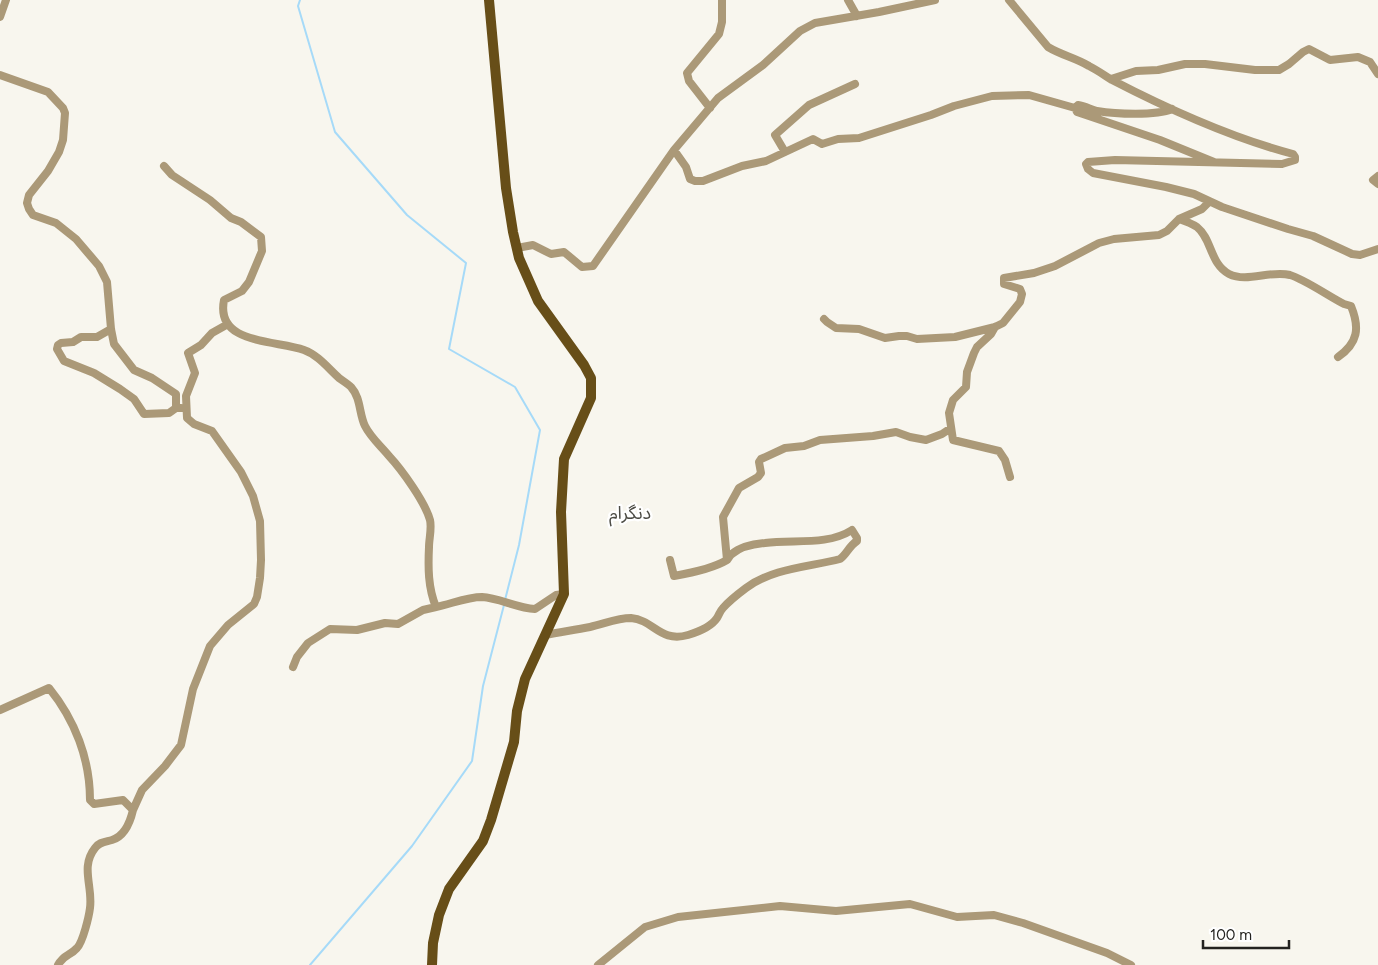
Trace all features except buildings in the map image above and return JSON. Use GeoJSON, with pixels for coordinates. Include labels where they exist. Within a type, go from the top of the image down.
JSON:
{"type":"FeatureCollection","features":[{"type":"Feature","properties":{"kind":"main road"},"geometry":{"type":"LineString","coordinates":[[432,965],[433,943],[449,889],[483,841],[492,820],[514,742],[517,711],[525,679],[564,594],[561,512],[562,472],[568,447],[591,398],[591,378],[576,352],[538,301],[525,274],[517,248],[506,188],[489,0]]}},
{"type":"Feature","properties":{"kind":"street"},"geometry":{"type":"LineString","coordinates":[[0,17],[6,0]]}},
{"type":"Feature","properties":{"kind":"street"},"geometry":{"type":"LineString","coordinates":[[710,108],[688,81],[687,73],[719,34],[722,22],[722,0]]}},
{"type":"Feature","properties":{"kind":"street"},"geometry":{"type":"LineString","coordinates":[[848,0],[857,16]]}},
{"type":"Feature","properties":{"kind":"street"},"geometry":{"type":"LineString","coordinates":[[517,248],[533,245],[550,254],[564,252],[582,267],[593,266],[674,150],[718,98],[763,65],[800,31],[815,24],[935,0]]}},
{"type":"Feature","properties":{"kind":"street"},"geometry":{"type":"LineString","coordinates":[[1009,0],[1048,47],[1056,52],[1088,65],[1110,79],[1172,109],[1252,141],[1293,154],[1295,157],[1294,160],[1282,164],[1115,160],[1088,162],[1086,164],[1088,169],[1093,173],[1194,194],[1209,202],[1313,236],[1352,254],[1360,255],[1378,248]]}},
{"type":"Feature","properties":{"kind":"street"},"geometry":{"type":"LineString","coordinates":[[1110,79],[1136,71],[1158,70],[1185,64],[1206,64],[1255,70],[1279,70],[1303,52],[1309,50],[1330,60],[1358,57],[1370,62],[1378,74]]}},
{"type":"Feature","properties":{"kind":"street"},"geometry":{"type":"LineString","coordinates":[[0,75],[48,92],[63,108],[65,113],[63,140],[59,152],[48,171],[29,195],[29,209],[33,215],[56,224],[76,239],[99,266],[107,282],[114,344],[134,370],[152,378],[176,394],[176,408]]}},
{"type":"Feature","properties":{"kind":"street"},"geometry":{"type":"LineString","coordinates":[[785,152],[775,135],[809,105],[855,84]]}},
{"type":"Feature","properties":{"kind":"street"},"geometry":{"type":"LineString","coordinates":[[674,150],[686,167],[690,179],[703,181],[742,166],[766,161],[813,139],[822,144],[838,139],[860,138],[954,106],[992,96],[1029,95],[1075,108],[1077,112],[1160,140],[1216,163]]}},
{"type":"Feature","properties":{"kind":"street"},"geometry":{"type":"LineString","coordinates":[[1075,108],[1078,105],[1096,111],[1127,113],[1157,113],[1172,109]]}},
{"type":"Feature","properties":{"kind":"street"},"geometry":{"type":"LineString","coordinates":[[164,166],[172,175],[210,200],[231,218],[241,222],[261,237],[262,251],[249,282],[242,291],[224,300],[222,311],[228,324],[237,332],[261,342],[305,350],[320,360],[351,387],[358,399],[364,425],[402,473],[418,497],[430,521],[428,562],[431,596],[436,607]]}},
{"type":"Feature","properties":{"kind":"street"},"geometry":{"type":"LineString","coordinates":[[1378,176],[1372,180],[1378,184]]}},
{"type":"Feature","properties":{"kind":"street"},"geometry":{"type":"LineString","coordinates":[[824,318],[836,328],[858,329],[885,338],[898,336],[917,339],[955,337],[995,328],[1007,320],[1020,302],[1022,294],[1020,289],[1004,284],[1004,278],[1034,273],[1055,266],[1099,243],[1114,239],[1160,235],[1167,231],[1179,218],[1202,210],[1209,202]]}},
{"type":"Feature","properties":{"kind":"street"},"geometry":{"type":"LineString","coordinates":[[1179,218],[1198,227],[1206,238],[1216,261],[1226,272],[1236,277],[1262,274],[1289,275],[1351,306],[1355,322],[1355,338],[1350,348],[1338,357]]}},
{"type":"Feature","properties":{"kind":"street"},"geometry":{"type":"LineString","coordinates":[[58,965],[62,957],[78,947],[83,934],[90,907],[90,885],[86,868],[90,856],[100,843],[114,840],[124,831],[130,823],[132,810],[142,790],[165,766],[181,745],[193,689],[210,646],[228,625],[254,604],[257,597],[261,560],[260,521],[253,496],[241,472],[212,432],[190,421],[187,418],[186,409],[186,396],[195,374],[188,354],[212,334],[228,324]]}},
{"type":"Feature","properties":{"kind":"street"},"geometry":{"type":"LineString","coordinates":[[995,328],[974,353],[967,372],[966,387],[953,400],[949,413],[953,440],[999,452],[1005,460],[1010,477]]}},
{"type":"Feature","properties":{"kind":"street"},"geometry":{"type":"LineString","coordinates":[[111,329],[97,337],[81,336],[73,342],[60,343],[57,349],[64,361],[94,373],[134,399],[144,414],[169,413],[176,408],[186,409]]}},
{"type":"Feature","properties":{"kind":"street"},"geometry":{"type":"LineString","coordinates":[[728,560],[723,517],[739,488],[758,477],[761,473],[759,462],[761,459],[785,448],[804,446],[820,440],[873,436],[896,432],[926,440],[942,434],[951,428]]}},
{"type":"Feature","properties":{"kind":"street"},"geometry":{"type":"LineString","coordinates":[[545,635],[613,620],[632,618],[642,621],[665,635],[672,637],[691,634],[716,620],[722,609],[747,587],[799,567],[840,559],[845,555],[850,546],[857,541],[857,538],[852,530],[842,535],[825,539],[764,543],[739,550],[731,555],[728,560],[674,576],[670,560]]}},
{"type":"Feature","properties":{"kind":"street"},"geometry":{"type":"LineString","coordinates":[[293,667],[297,657],[308,642],[330,629],[357,630],[385,623],[398,624],[423,610],[469,598],[484,597],[535,609],[556,595],[564,594]]}},
{"type":"Feature","properties":{"kind":"street"},"geometry":{"type":"LineString","coordinates":[[0,710],[49,688],[80,740],[86,759],[90,800],[94,804],[123,800],[132,810]]}},
{"type":"Feature","properties":{"kind":"street"},"geometry":{"type":"LineString","coordinates":[[598,965],[645,927],[678,917],[780,906],[836,911],[910,904],[957,917],[994,915],[1023,923],[1106,953],[1131,965]]}},
{"type":"Feature","properties":{"kind":"waterway"},"geometry":{"type":"LineString","coordinates":[[300,0],[298,6],[335,132],[407,215],[466,263],[449,349],[515,387],[540,430],[519,545],[505,600]]}},
{"type":"Feature","properties":{"kind":"waterway"},"geometry":{"type":"LineString","coordinates":[[310,965],[412,846],[472,761],[483,686],[504,605]]}},
{"type":"Feature","properties":{"kind":"district","name":"دنگرام"},"geometry":{"type":"Point","coordinates":[630,513]}}]}
